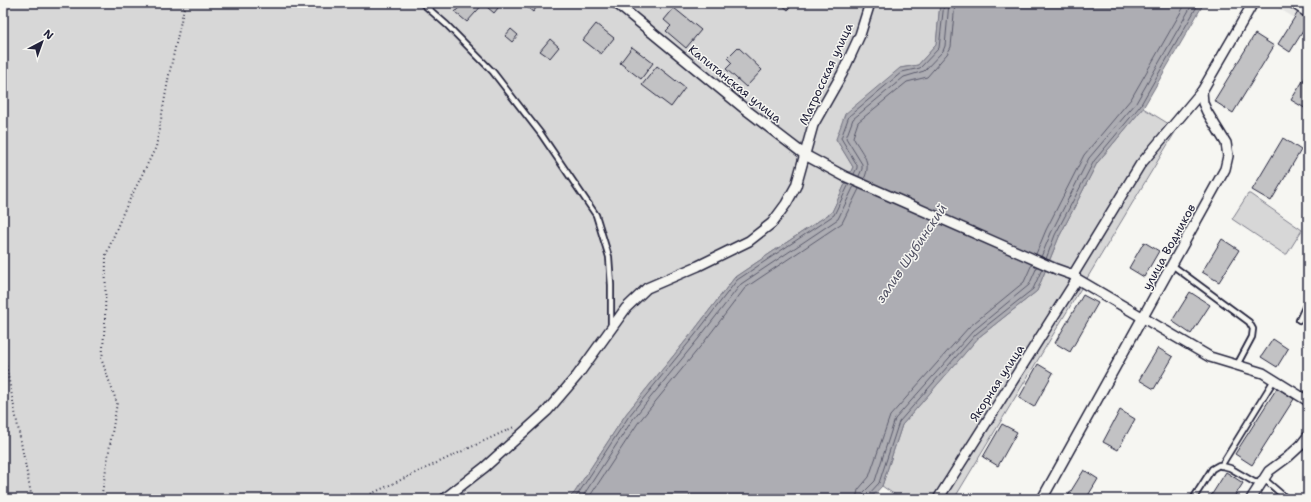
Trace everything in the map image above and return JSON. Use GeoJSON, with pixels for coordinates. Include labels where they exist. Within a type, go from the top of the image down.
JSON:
{"type":"FeatureCollection","features":[{"type":"Feature","properties":{"kind":"street","name":"Капитанская улица"},"geometry":{"type":"LineString","coordinates":[[616,3],[745,109],[805,155],[844,176],[1075,277],[1210,357],[1263,373],[1308,402]]}},
{"type":"Feature","properties":{"kind":"street"},"geometry":{"type":"LineString","coordinates":[[863,3],[866,14]]}},
{"type":"Feature","properties":{"kind":"street","name":"Матросская улица"},"geometry":{"type":"LineString","coordinates":[[444,499],[485,466],[547,412],[577,376],[626,308],[647,288],[698,266],[749,241],[772,223],[786,204],[796,186],[813,124],[845,67],[860,35],[870,3]]}},
{"type":"Feature","properties":{"kind":"street"},"geometry":{"type":"LineString","coordinates":[[1202,91],[1253,3]]}},
{"type":"Feature","properties":{"kind":"street"},"geometry":{"type":"LineString","coordinates":[[1293,3],[1308,13]]}},
{"type":"Feature","properties":{"kind":"street","name":"улица Водников"},"geometry":{"type":"LineString","coordinates":[[1042,499],[1225,169],[1228,156],[1226,143],[1207,112],[1203,103],[1202,91]]}},
{"type":"Feature","properties":{"kind":"street","name":"Якорная улица"},"geometry":{"type":"LineString","coordinates":[[938,499],[1075,277],[1140,165],[1202,91]]}},
{"type":"Feature","properties":{"kind":"street"},"geometry":{"type":"LineString","coordinates":[[1251,499],[1269,471],[1293,453],[1308,436]]}},
{"type":"Feature","properties":{"kind":"lane"},"geometry":{"type":"LineString","coordinates":[[422,3],[447,25],[493,72],[541,134],[596,215],[609,257],[611,285],[610,329]]}},
{"type":"Feature","properties":{"kind":"lane"},"geometry":{"type":"LineString","coordinates":[[1172,265],[1248,322],[1253,329],[1252,337],[1237,365]]}},
{"type":"Feature","properties":{"kind":"lane"},"geometry":{"type":"LineString","coordinates":[[1299,320],[1308,301]]}},
{"type":"Feature","properties":{"kind":"lane"},"geometry":{"type":"LineString","coordinates":[[1221,466],[1274,380]]}},
{"type":"Feature","properties":{"kind":"lane"},"geometry":{"type":"LineString","coordinates":[[1193,499],[1212,469],[1219,465],[1230,468],[1254,482],[1263,481],[1287,499]]}},
{"type":"Feature","properties":{"kind":"path"},"geometry":{"type":"LineString","coordinates":[[101,499],[117,403],[102,361],[105,321],[106,255],[123,213],[156,147],[169,75],[185,3]]}},
{"type":"Feature","properties":{"kind":"path"},"geometry":{"type":"LineString","coordinates":[[3,350],[32,499]]}},
{"type":"Feature","properties":{"kind":"path"},"geometry":{"type":"LineString","coordinates":[[360,499],[518,425]]}},
{"type":"Feature","properties":{"kind":"shaded area"},"geometry":{"type":"Polygon","coordinates":[[[3,3],[940,3],[936,45],[918,65],[900,68],[836,139],[853,167],[832,212],[735,277],[692,333],[626,414],[575,492],[568,499],[3,499],[3,3]]]}},
{"type":"Feature","properties":{"kind":"shaded area"},"geometry":{"type":"Polygon","coordinates":[[[1270,3],[1308,3],[1308,26],[1270,3]]]}},
{"type":"Feature","properties":{"kind":"shaded area"},"geometry":{"type":"Polygon","coordinates":[[[1143,108],[1177,129],[954,499],[901,499],[882,486],[902,425],[979,337],[1037,291],[1059,237],[1097,163],[1143,108]]]}},
{"type":"Feature","properties":{"kind":"shaded area"},"geometry":{"type":"Polygon","coordinates":[[[1248,194],[1302,230],[1287,254],[1284,254],[1232,219],[1248,194]]]}},
{"type":"Feature","properties":{"kind":"water","name":"залив Шубинский"},"geometry":{"type":"Polygon","coordinates":[[[940,3],[1204,3],[1143,108],[1097,163],[1059,237],[1037,291],[979,337],[902,425],[882,486],[870,499],[568,499],[575,492],[626,414],[692,333],[735,277],[832,212],[853,167],[836,139],[845,114],[900,68],[918,65],[936,45],[940,3]]]}},
{"type":"Feature","properties":{"kind":"building"},"geometry":{"type":"Polygon","coordinates":[[[463,3],[484,3],[467,22],[455,12],[463,3]]]}},
{"type":"Feature","properties":{"kind":"building"},"geometry":{"type":"Polygon","coordinates":[[[490,3],[502,3],[494,13],[487,7],[490,3]]]}},
{"type":"Feature","properties":{"kind":"building"},"geometry":{"type":"Polygon","coordinates":[[[522,3],[540,3],[533,12],[522,3]]]}},
{"type":"Feature","properties":{"kind":"building"},"geometry":{"type":"Polygon","coordinates":[[[780,3],[794,3],[788,10],[780,3]]]}},
{"type":"Feature","properties":{"kind":"building"},"geometry":{"type":"Polygon","coordinates":[[[674,8],[701,30],[686,48],[666,31],[671,26],[664,20],[674,8]]]}},
{"type":"Feature","properties":{"kind":"building"},"geometry":{"type":"Polygon","coordinates":[[[1298,12],[1308,18],[1308,23],[1290,52],[1278,44],[1298,12]]]}},
{"type":"Feature","properties":{"kind":"building"},"geometry":{"type":"Polygon","coordinates":[[[596,24],[614,38],[601,54],[583,40],[596,24]]]}},
{"type":"Feature","properties":{"kind":"building"},"geometry":{"type":"Polygon","coordinates":[[[511,29],[518,35],[512,42],[505,36],[511,29]]]}},
{"type":"Feature","properties":{"kind":"building"},"geometry":{"type":"Polygon","coordinates":[[[1255,34],[1274,46],[1233,113],[1214,101],[1255,34]]]}},
{"type":"Feature","properties":{"kind":"building"},"geometry":{"type":"Polygon","coordinates":[[[550,39],[559,47],[550,58],[540,51],[550,39]]]}},
{"type":"Feature","properties":{"kind":"building"},"geometry":{"type":"Polygon","coordinates":[[[632,47],[653,63],[641,79],[620,63],[632,47]]]}},
{"type":"Feature","properties":{"kind":"building"},"geometry":{"type":"Polygon","coordinates":[[[738,47],[762,70],[746,87],[726,69],[732,63],[727,58],[738,47]]]}},
{"type":"Feature","properties":{"kind":"building"},"geometry":{"type":"Polygon","coordinates":[[[657,66],[685,88],[671,107],[642,85],[657,66]]]}},
{"type":"Feature","properties":{"kind":"building"},"geometry":{"type":"Polygon","coordinates":[[[1308,73],[1308,110],[1291,100],[1308,73]]]}},
{"type":"Feature","properties":{"kind":"building"},"geometry":{"type":"Polygon","coordinates":[[[1283,138],[1301,150],[1271,201],[1252,190],[1283,138]]]}},
{"type":"Feature","properties":{"kind":"building"},"geometry":{"type":"Polygon","coordinates":[[[1222,239],[1239,250],[1219,282],[1202,272],[1222,239]]]}},
{"type":"Feature","properties":{"kind":"building"},"geometry":{"type":"Polygon","coordinates":[[[1144,242],[1159,251],[1144,277],[1129,268],[1144,242]]]}},
{"type":"Feature","properties":{"kind":"building"},"geometry":{"type":"Polygon","coordinates":[[[1190,292],[1210,305],[1191,334],[1172,321],[1190,292]]]}},
{"type":"Feature","properties":{"kind":"building"},"geometry":{"type":"Polygon","coordinates":[[[1083,295],[1098,303],[1070,352],[1055,343],[1083,295]]]}},
{"type":"Feature","properties":{"kind":"building"},"geometry":{"type":"Polygon","coordinates":[[[1273,339],[1288,349],[1277,367],[1261,357],[1273,339]]]}},
{"type":"Feature","properties":{"kind":"building"},"geometry":{"type":"Polygon","coordinates":[[[1158,348],[1173,357],[1154,389],[1139,380],[1158,348]]]}},
{"type":"Feature","properties":{"kind":"building"},"geometry":{"type":"Polygon","coordinates":[[[1038,364],[1053,373],[1034,407],[1019,398],[1038,364]]]}},
{"type":"Feature","properties":{"kind":"building"},"geometry":{"type":"Polygon","coordinates":[[[1277,388],[1294,399],[1252,465],[1235,454],[1277,388]]]}},
{"type":"Feature","properties":{"kind":"building"},"geometry":{"type":"Polygon","coordinates":[[[1120,410],[1135,419],[1118,450],[1103,442],[1120,410]]]}},
{"type":"Feature","properties":{"kind":"building"},"geometry":{"type":"Polygon","coordinates":[[[1002,424],[1017,432],[998,466],[983,457],[1002,424]]]}},
{"type":"Feature","properties":{"kind":"building"},"geometry":{"type":"Polygon","coordinates":[[[1084,470],[1098,479],[1086,499],[1066,499],[1084,470]]]}},
{"type":"Feature","properties":{"kind":"building"},"geometry":{"type":"Polygon","coordinates":[[[1226,472],[1243,483],[1233,499],[1209,499],[1226,472]]]}}]}
